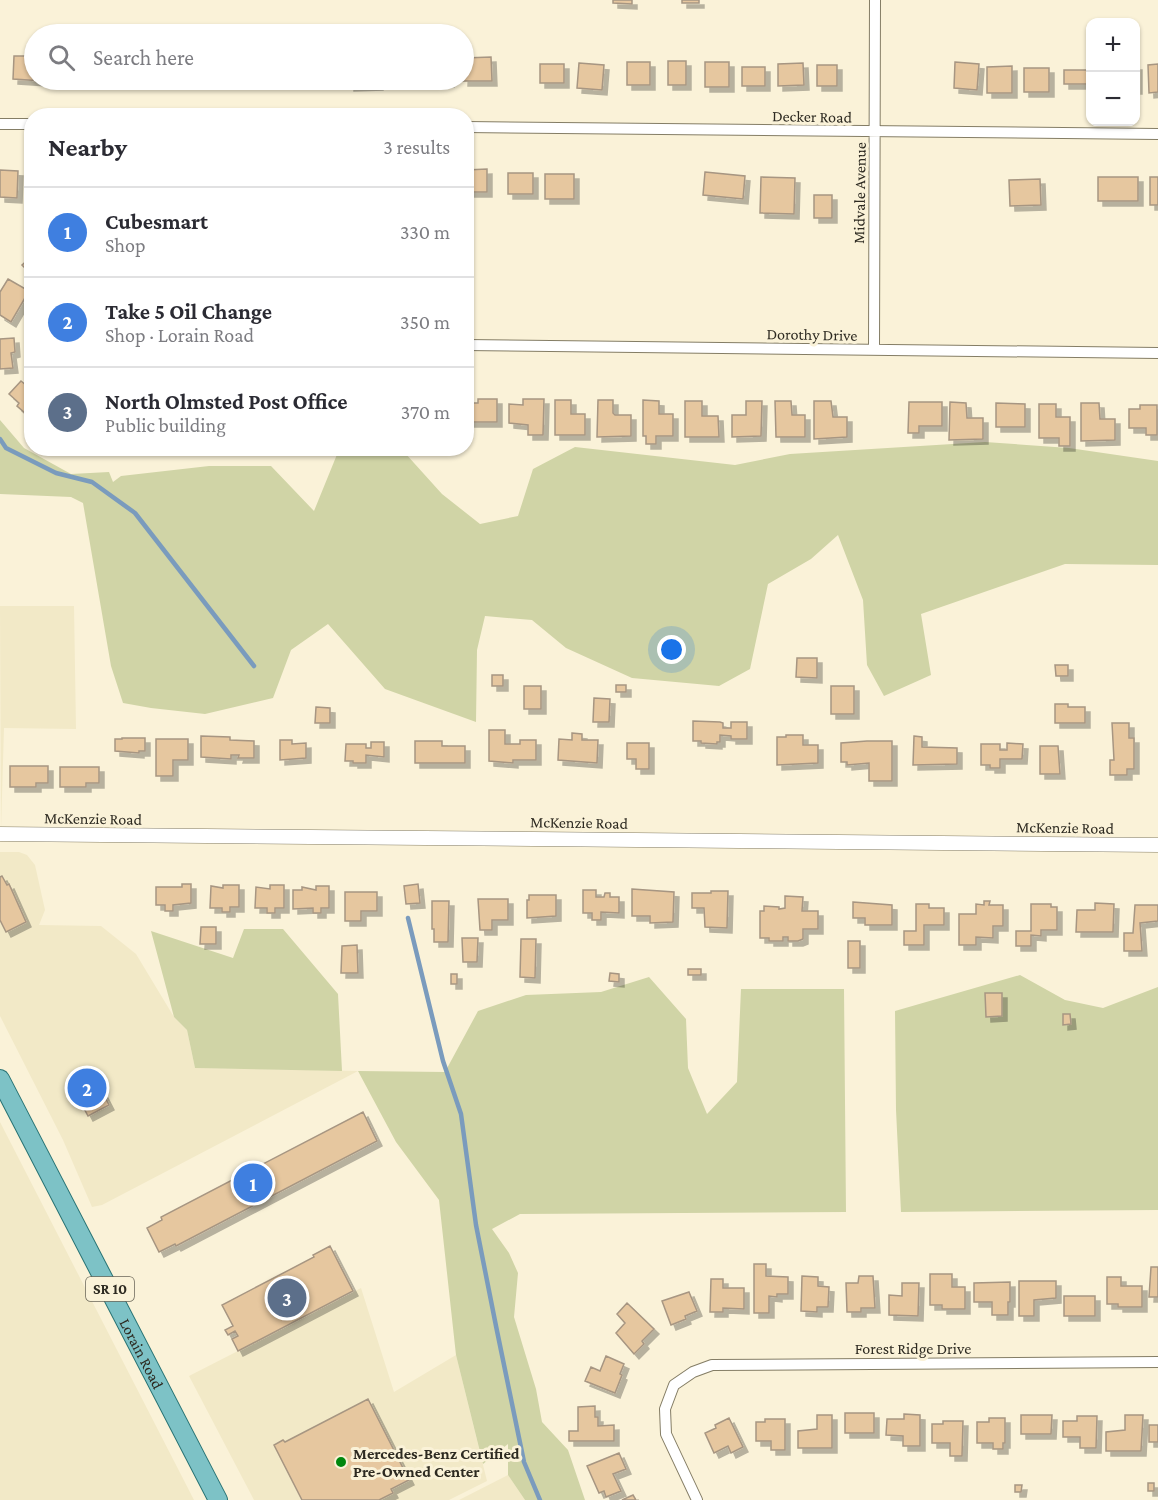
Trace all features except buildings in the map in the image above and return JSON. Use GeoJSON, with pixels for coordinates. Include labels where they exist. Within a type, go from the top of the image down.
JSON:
{"type":"FeatureCollection","features":[{"type":"Feature","properties":{"kind":"main road","name":"Lorain Road"},"geometry":{"type":"LineString","coordinates":[[0,1079],[218,1500]]}},
{"type":"Feature","properties":{"kind":"street","name":"Midvale Avenue"},"geometry":{"type":"LineString","coordinates":[[874,350],[875,0]]}},
{"type":"Feature","properties":{"kind":"street"},"geometry":{"type":"LineString","coordinates":[[0,124],[24,124]]}},
{"type":"Feature","properties":{"kind":"street","name":"Decker Road"},"geometry":{"type":"LineString","coordinates":[[474,127],[1158,134]]}},
{"type":"Feature","properties":{"kind":"street","name":"Dorothy Drive"},"geometry":{"type":"LineString","coordinates":[[474,345],[1158,353]]}},
{"type":"Feature","properties":{"kind":"street","name":"McKenzie Road"},"geometry":{"type":"LineString","coordinates":[[0,834],[1158,845]]}},
{"type":"Feature","properties":{"kind":"street","name":"Forest Ridge Drive"},"geometry":{"type":"LineString","coordinates":[[697,1500],[666,1434],[665,1409],[674,1385],[693,1372],[712,1365],[1158,1362]]}},
{"type":"Feature","properties":{"kind":"shaded area"},"geometry":{"type":"Polygon","coordinates":[[[0,606],[74,606],[76,729],[4,728],[1,829],[0,606]]]}},
{"type":"Feature","properties":{"kind":"shaded area"},"geometry":{"type":"Polygon","coordinates":[[[0,852],[19,852],[27,855],[35,865],[45,910],[39,925],[101,926],[136,954],[174,1017],[187,1030],[195,1068],[358,1071],[102,1205],[92,1207],[63,1140],[0,1016],[0,852]]]}},
{"type":"Feature","properties":{"kind":"shaded area"},"geometry":{"type":"Polygon","coordinates":[[[0,1122],[194,1500],[0,1500],[0,1122]]]}},
{"type":"Feature","properties":{"kind":"shaded area"},"geometry":{"type":"Polygon","coordinates":[[[361,1288],[394,1392],[456,1355],[487,1481],[449,1500],[254,1500],[189,1376],[361,1288]]]}},
{"type":"Feature","properties":{"kind":"shaded area"},"geometry":{"type":"Polygon","coordinates":[[[508,1475],[525,1500],[459,1500],[508,1475]]]}},
{"type":"Feature","properties":{"kind":"green space"},"geometry":{"type":"Polygon","coordinates":[[[0,420],[24,448],[24,456],[38,456],[71,474],[109,472],[113,482],[121,476],[209,466],[271,466],[314,511],[336,456],[408,456],[442,494],[480,524],[518,516],[533,469],[575,447],[735,465],[790,454],[985,442],[1069,448],[1158,461],[1158,565],[1065,564],[921,614],[931,675],[884,696],[867,665],[863,600],[838,535],[811,559],[768,584],[750,669],[719,686],[632,678],[566,648],[532,620],[485,616],[477,650],[476,722],[385,689],[328,624],[291,650],[273,698],[205,714],[123,703],[111,666],[83,503],[71,497],[0,494],[0,420]]]}},
{"type":"Feature","properties":{"kind":"green space"},"geometry":{"type":"Polygon","coordinates":[[[244,929],[283,929],[338,994],[342,1071],[195,1068],[187,1030],[174,1017],[151,931],[233,958],[244,929]]]}},
{"type":"Feature","properties":{"kind":"green space"},"geometry":{"type":"Polygon","coordinates":[[[1020,975],[1065,1000],[1103,1008],[1158,987],[1158,1210],[901,1212],[896,1110],[895,1011],[1020,975]]]}},
{"type":"Feature","properties":{"kind":"green space"},"geometry":{"type":"Polygon","coordinates":[[[649,977],[686,1019],[688,1068],[707,1114],[737,1082],[741,989],[844,989],[846,1212],[520,1214],[492,1229],[509,1253],[518,1273],[514,1317],[536,1389],[542,1422],[568,1450],[585,1500],[525,1500],[508,1475],[508,1444],[483,1464],[456,1355],[439,1200],[396,1142],[358,1071],[445,1072],[478,1011],[526,995],[601,992],[649,977]]]}},
{"type":"Feature","properties":{"kind":"waterway"},"geometry":{"type":"LineString","coordinates":[[0,439],[6,448],[56,473],[92,482],[135,513],[254,666]]}},
{"type":"Feature","properties":{"kind":"waterway"},"geometry":{"type":"LineString","coordinates":[[408,918],[443,1061],[461,1114],[476,1225],[496,1326],[524,1462],[540,1500]]}},
{"type":"Feature","properties":{"kind":"place","name":"Take 5 Oil Change"},"geometry":{"type":"Point","coordinates":[87,1088]}},
{"type":"Feature","properties":{"kind":"place","name":"Cubesmart"},"geometry":{"type":"Point","coordinates":[253,1183]}},
{"type":"Feature","properties":{"kind":"place","name":"North Olmsted Post Office"},"geometry":{"type":"Point","coordinates":[287,1298]}},
{"type":"Feature","properties":{"kind":"place","name":"Mercedes-Benz Certified Pre-Owned Center"},"geometry":{"type":"Point","coordinates":[341,1462]}}]}
